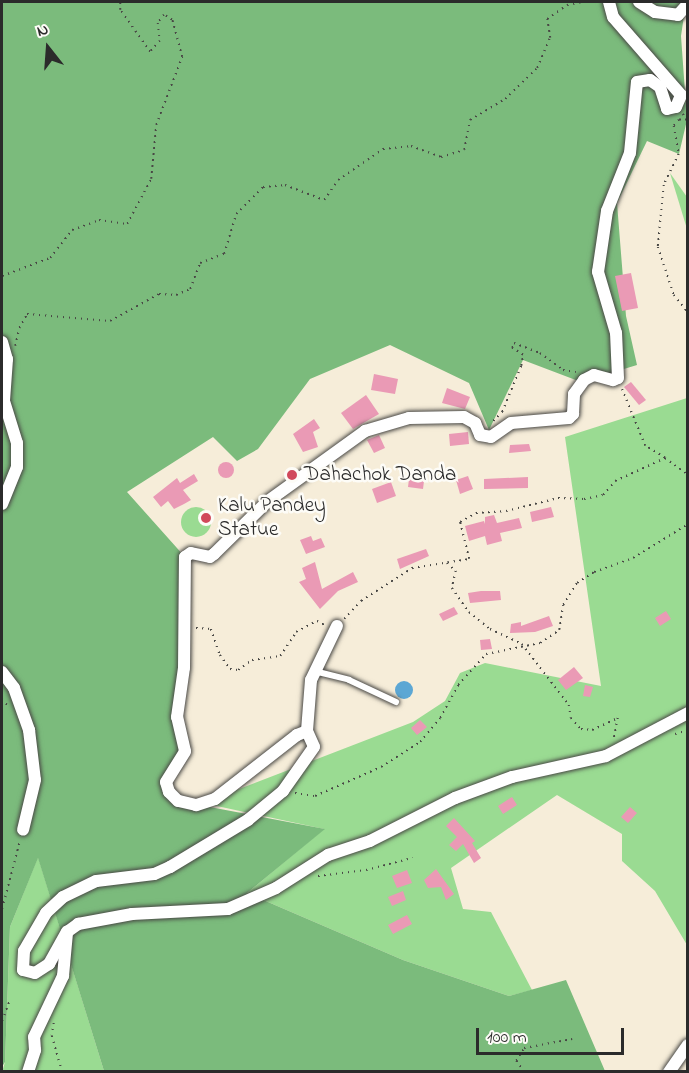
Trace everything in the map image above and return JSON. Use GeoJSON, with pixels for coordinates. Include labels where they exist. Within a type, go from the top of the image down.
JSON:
{"type":"FeatureCollection","features":[{"type":"Feature","properties":{"kind":"street"},"geometry":{"type":"LineString","coordinates":[[307,732],[297,735],[215,799],[196,805],[178,801],[166,782],[185,751],[177,717],[186,626],[185,557],[190,553],[210,557],[268,501],[365,431],[409,418],[464,417],[486,437],[499,435],[511,423],[569,418],[573,414],[578,386],[594,375],[613,381],[618,378],[616,333],[598,272],[607,211],[630,153],[637,82],[651,80],[660,87],[667,109],[676,107],[681,94],[613,17],[609,2]]}},
{"type":"Feature","properties":{"kind":"street"},"geometry":{"type":"LineString","coordinates":[[639,2],[656,12],[678,15],[687,4]]}},
{"type":"Feature","properties":{"kind":"street"},"geometry":{"type":"LineString","coordinates":[[2,342],[8,359],[4,401],[17,443],[17,467],[2,504]]}},
{"type":"Feature","properties":{"kind":"street"},"geometry":{"type":"LineString","coordinates":[[336,628],[314,670],[307,732],[314,747],[305,764],[283,790],[248,820],[170,867],[154,874],[96,881],[63,897],[46,913],[24,951],[22,970],[35,973],[49,964],[67,932],[78,924],[132,914],[228,909],[276,888],[328,855],[370,841],[455,798],[512,777],[606,756],[687,713]]}},
{"type":"Feature","properties":{"kind":"street"},"geometry":{"type":"LineString","coordinates":[[2,672],[14,688],[29,730],[35,780],[23,830]]}},
{"type":"Feature","properties":{"kind":"street"},"geometry":{"type":"LineString","coordinates":[[28,1071],[35,1050],[34,1037],[63,976],[68,956],[67,932]]}},
{"type":"Feature","properties":{"kind":"street"},"geometry":{"type":"LineString","coordinates":[[669,1071],[687,1045]]}},
{"type":"Feature","properties":{"kind":"lane"},"geometry":{"type":"LineString","coordinates":[[314,670],[349,680],[396,702]]}},
{"type":"Feature","properties":{"kind":"path"},"geometry":{"type":"LineString","coordinates":[[2,276],[50,258],[72,230],[99,220],[127,224],[151,179],[156,125],[182,57],[172,20],[164,15],[158,23],[160,42],[150,52],[120,10],[120,2]]}},
{"type":"Feature","properties":{"kind":"path"},"geometry":{"type":"LineString","coordinates":[[15,349],[19,328],[27,314],[110,321],[159,294],[176,295],[190,289],[200,263],[224,254],[236,214],[263,187],[285,185],[324,200],[338,180],[383,149],[411,146],[441,157],[464,150],[470,120],[506,99],[537,68],[550,38],[547,19],[567,5],[582,2]]}},
{"type":"Feature","properties":{"kind":"path"},"geometry":{"type":"LineString","coordinates":[[676,107],[687,120],[679,120],[674,126],[679,154],[664,185],[658,247],[674,295],[687,312]]}},
{"type":"Feature","properties":{"kind":"path"},"geometry":{"type":"LineString","coordinates":[[486,437],[504,407],[521,366],[523,355],[512,348],[514,344],[540,353],[564,370],[594,375]]}},
{"type":"Feature","properties":{"kind":"path"},"geometry":{"type":"LineString","coordinates":[[618,378],[636,431],[645,446],[687,475]]}},
{"type":"Feature","properties":{"kind":"path"},"geometry":{"type":"LineString","coordinates":[[186,626],[211,629],[220,656],[230,669],[238,670],[252,660],[280,656],[296,632],[318,621],[336,628],[362,602],[412,568],[469,559],[460,522],[476,513],[506,511],[558,498],[584,500],[603,495],[615,481],[665,458]]}},
{"type":"Feature","properties":{"kind":"path"},"geometry":{"type":"LineString","coordinates":[[283,790],[315,796],[381,767],[420,741],[441,718],[458,685],[486,654],[522,644],[540,643],[559,630],[563,605],[577,583],[594,572],[633,558],[687,524]]}},
{"type":"Feature","properties":{"kind":"path"},"geometry":{"type":"LineString","coordinates":[[447,563],[456,571],[452,588],[469,612],[490,629],[522,644],[569,705],[571,718],[581,729],[592,730],[618,718],[614,741],[606,756]]}},
{"type":"Feature","properties":{"kind":"path"},"geometry":{"type":"LineString","coordinates":[[2,909],[23,830]]}},
{"type":"Feature","properties":{"kind":"path"},"geometry":{"type":"LineString","coordinates":[[312,877],[366,870],[412,858]]}},
{"type":"Feature","properties":{"kind":"path"},"geometry":{"type":"LineString","coordinates":[[2,1021],[9,1002]]}},
{"type":"Feature","properties":{"kind":"path"},"geometry":{"type":"LineString","coordinates":[[55,1020],[52,1036],[62,1071]]}},
{"type":"Feature","properties":{"kind":"path"},"geometry":{"type":"LineString","coordinates":[[524,1071],[516,1061],[524,1048],[572,1039]]}},
{"type":"Feature","properties":{"kind":"green space"},"geometry":{"type":"Polygon","coordinates":[[[2,2],[686,2],[681,36],[687,120],[679,154],[647,141],[617,203],[626,316],[637,365],[581,382],[523,360],[489,430],[469,383],[390,345],[310,379],[258,449],[237,461],[213,437],[127,492],[185,557],[177,717],[185,751],[166,782],[178,801],[325,829],[247,893],[403,960],[509,996],[566,980],[605,1071],[104,1071],[38,858],[10,927],[5,1062],[2,1067],[2,2]]]}},
{"type":"Feature","properties":{"kind":"green space"},"geometry":{"type":"Polygon","coordinates":[[[670,173],[687,197],[687,229],[670,173]]]}},
{"type":"Feature","properties":{"kind":"green space"},"geometry":{"type":"Polygon","coordinates":[[[687,398],[687,945],[655,891],[622,861],[622,834],[557,795],[451,868],[463,909],[491,912],[532,990],[509,996],[403,960],[247,893],[324,829],[203,803],[413,722],[445,701],[460,673],[485,663],[601,686],[565,437],[687,398]]]}},
{"type":"Feature","properties":{"kind":"green space"},"geometry":{"type":"Polygon","coordinates":[[[196,507],[207,511],[211,522],[207,533],[196,537],[185,533],[181,522],[185,511],[196,507]]]}},
{"type":"Feature","properties":{"kind":"green space"},"geometry":{"type":"Polygon","coordinates":[[[38,857],[104,1071],[2,1072],[5,1062],[10,927],[38,857]]]}},
{"type":"Feature","properties":{"kind":"water"},"geometry":{"type":"Polygon","coordinates":[[[404,681],[410,684],[413,690],[410,696],[404,699],[398,696],[395,690],[398,684],[404,681]]]}},
{"type":"Feature","properties":{"kind":"building"},"geometry":{"type":"Polygon","coordinates":[[[631,273],[638,308],[622,311],[615,276],[631,273]]]}},
{"type":"Feature","properties":{"kind":"building"},"geometry":{"type":"Polygon","coordinates":[[[374,374],[398,379],[395,394],[371,390],[374,374]]]}},
{"type":"Feature","properties":{"kind":"building"},"geometry":{"type":"Polygon","coordinates":[[[631,382],[646,400],[639,405],[624,387],[631,382]]]}},
{"type":"Feature","properties":{"kind":"building"},"geometry":{"type":"Polygon","coordinates":[[[447,388],[470,397],[465,409],[442,403],[447,388]]]}},
{"type":"Feature","properties":{"kind":"building"},"geometry":{"type":"Polygon","coordinates":[[[366,395],[379,414],[353,429],[341,413],[366,395]]]}},
{"type":"Feature","properties":{"kind":"building"},"geometry":{"type":"Polygon","coordinates":[[[314,419],[320,428],[313,432],[318,447],[303,452],[293,434],[314,419]]]}},
{"type":"Feature","properties":{"kind":"building"},"geometry":{"type":"Polygon","coordinates":[[[468,432],[469,444],[450,446],[449,434],[468,432]]]}},
{"type":"Feature","properties":{"kind":"building"},"geometry":{"type":"Polygon","coordinates":[[[379,435],[385,448],[374,453],[367,440],[379,435]]]}},
{"type":"Feature","properties":{"kind":"building"},"geometry":{"type":"Polygon","coordinates":[[[529,444],[531,451],[509,453],[510,445],[529,444]]]}},
{"type":"Feature","properties":{"kind":"building"},"geometry":{"type":"Polygon","coordinates":[[[226,462],[232,464],[234,470],[232,476],[226,478],[220,476],[218,470],[220,464],[226,462]]]}},
{"type":"Feature","properties":{"kind":"building"},"geometry":{"type":"Polygon","coordinates":[[[194,474],[198,481],[183,490],[191,500],[184,504],[174,509],[168,501],[161,507],[153,497],[177,478],[180,483],[194,474]]]}},
{"type":"Feature","properties":{"kind":"building"},"geometry":{"type":"Polygon","coordinates":[[[468,476],[473,489],[460,494],[456,480],[468,476]]]}},
{"type":"Feature","properties":{"kind":"building"},"geometry":{"type":"Polygon","coordinates":[[[528,477],[528,488],[484,489],[484,479],[528,477]]]}},
{"type":"Feature","properties":{"kind":"building"},"geometry":{"type":"Polygon","coordinates":[[[409,479],[424,481],[423,489],[408,487],[409,479]]]}},
{"type":"Feature","properties":{"kind":"building"},"geometry":{"type":"Polygon","coordinates":[[[391,482],[396,496],[377,503],[372,489],[391,482]]]}},
{"type":"Feature","properties":{"kind":"building"},"geometry":{"type":"Polygon","coordinates":[[[551,507],[554,517],[532,522],[530,512],[551,507]]]}},
{"type":"Feature","properties":{"kind":"building"},"geometry":{"type":"Polygon","coordinates":[[[494,515],[497,523],[519,518],[522,528],[500,533],[502,541],[487,545],[485,536],[469,541],[465,526],[484,521],[485,524],[485,517],[494,515]]]}},
{"type":"Feature","properties":{"kind":"building"},"geometry":{"type":"Polygon","coordinates":[[[311,536],[313,541],[321,538],[325,547],[306,554],[300,540],[311,536]]]}},
{"type":"Feature","properties":{"kind":"building"},"geometry":{"type":"Polygon","coordinates":[[[426,549],[429,556],[400,569],[397,559],[426,549]]]}},
{"type":"Feature","properties":{"kind":"building"},"geometry":{"type":"Polygon","coordinates":[[[315,562],[322,589],[353,572],[358,582],[338,591],[320,609],[299,582],[306,579],[302,568],[315,562]]]}},
{"type":"Feature","properties":{"kind":"building"},"geometry":{"type":"Polygon","coordinates":[[[500,591],[501,600],[470,603],[468,593],[500,591]]]}},
{"type":"Feature","properties":{"kind":"building"},"geometry":{"type":"Polygon","coordinates":[[[454,607],[458,614],[443,621],[439,614],[454,607]]]}},
{"type":"Feature","properties":{"kind":"building"},"geometry":{"type":"Polygon","coordinates":[[[666,611],[671,619],[660,626],[655,618],[666,611]]]}},
{"type":"Feature","properties":{"kind":"building"},"geometry":{"type":"Polygon","coordinates":[[[549,616],[553,626],[535,632],[510,633],[511,624],[521,622],[521,626],[549,616]]]}},
{"type":"Feature","properties":{"kind":"building"},"geometry":{"type":"Polygon","coordinates":[[[490,639],[492,649],[481,650],[480,640],[490,639]]]}},
{"type":"Feature","properties":{"kind":"building"},"geometry":{"type":"Polygon","coordinates":[[[574,667],[583,678],[566,690],[558,680],[574,667]]]}},
{"type":"Feature","properties":{"kind":"building"},"geometry":{"type":"Polygon","coordinates":[[[585,685],[593,687],[590,697],[583,696],[585,685]]]}},
{"type":"Feature","properties":{"kind":"building"},"geometry":{"type":"Polygon","coordinates":[[[420,720],[427,727],[417,735],[411,728],[420,720]]]}},
{"type":"Feature","properties":{"kind":"building"},"geometry":{"type":"Polygon","coordinates":[[[512,797],[517,805],[503,814],[498,806],[512,797]]]}},
{"type":"Feature","properties":{"kind":"building"},"geometry":{"type":"Polygon","coordinates":[[[630,807],[637,813],[628,823],[621,817],[630,807]]]}},
{"type":"Feature","properties":{"kind":"building"},"geometry":{"type":"Polygon","coordinates":[[[454,818],[475,841],[472,843],[481,858],[474,863],[463,844],[456,851],[449,845],[457,837],[446,826],[454,818]]]}},
{"type":"Feature","properties":{"kind":"building"},"geometry":{"type":"Polygon","coordinates":[[[436,869],[454,894],[446,900],[441,887],[428,888],[424,880],[436,869]]]}},
{"type":"Feature","properties":{"kind":"building"},"geometry":{"type":"Polygon","coordinates":[[[407,870],[412,883],[397,888],[392,876],[407,870]]]}},
{"type":"Feature","properties":{"kind":"building"},"geometry":{"type":"Polygon","coordinates":[[[403,891],[406,900],[392,906],[388,897],[403,891]]]}},
{"type":"Feature","properties":{"kind":"building"},"geometry":{"type":"Polygon","coordinates":[[[407,915],[412,924],[393,934],[388,925],[407,915]]]}},
{"type":"Feature","properties":{"kind":"place","name":"Dahachok Danda"},"geometry":{"type":"Point","coordinates":[292,475]}},
{"type":"Feature","properties":{"kind":"place","name":"Kalu Pandey Statue"},"geometry":{"type":"Point","coordinates":[206,518]}}]}
